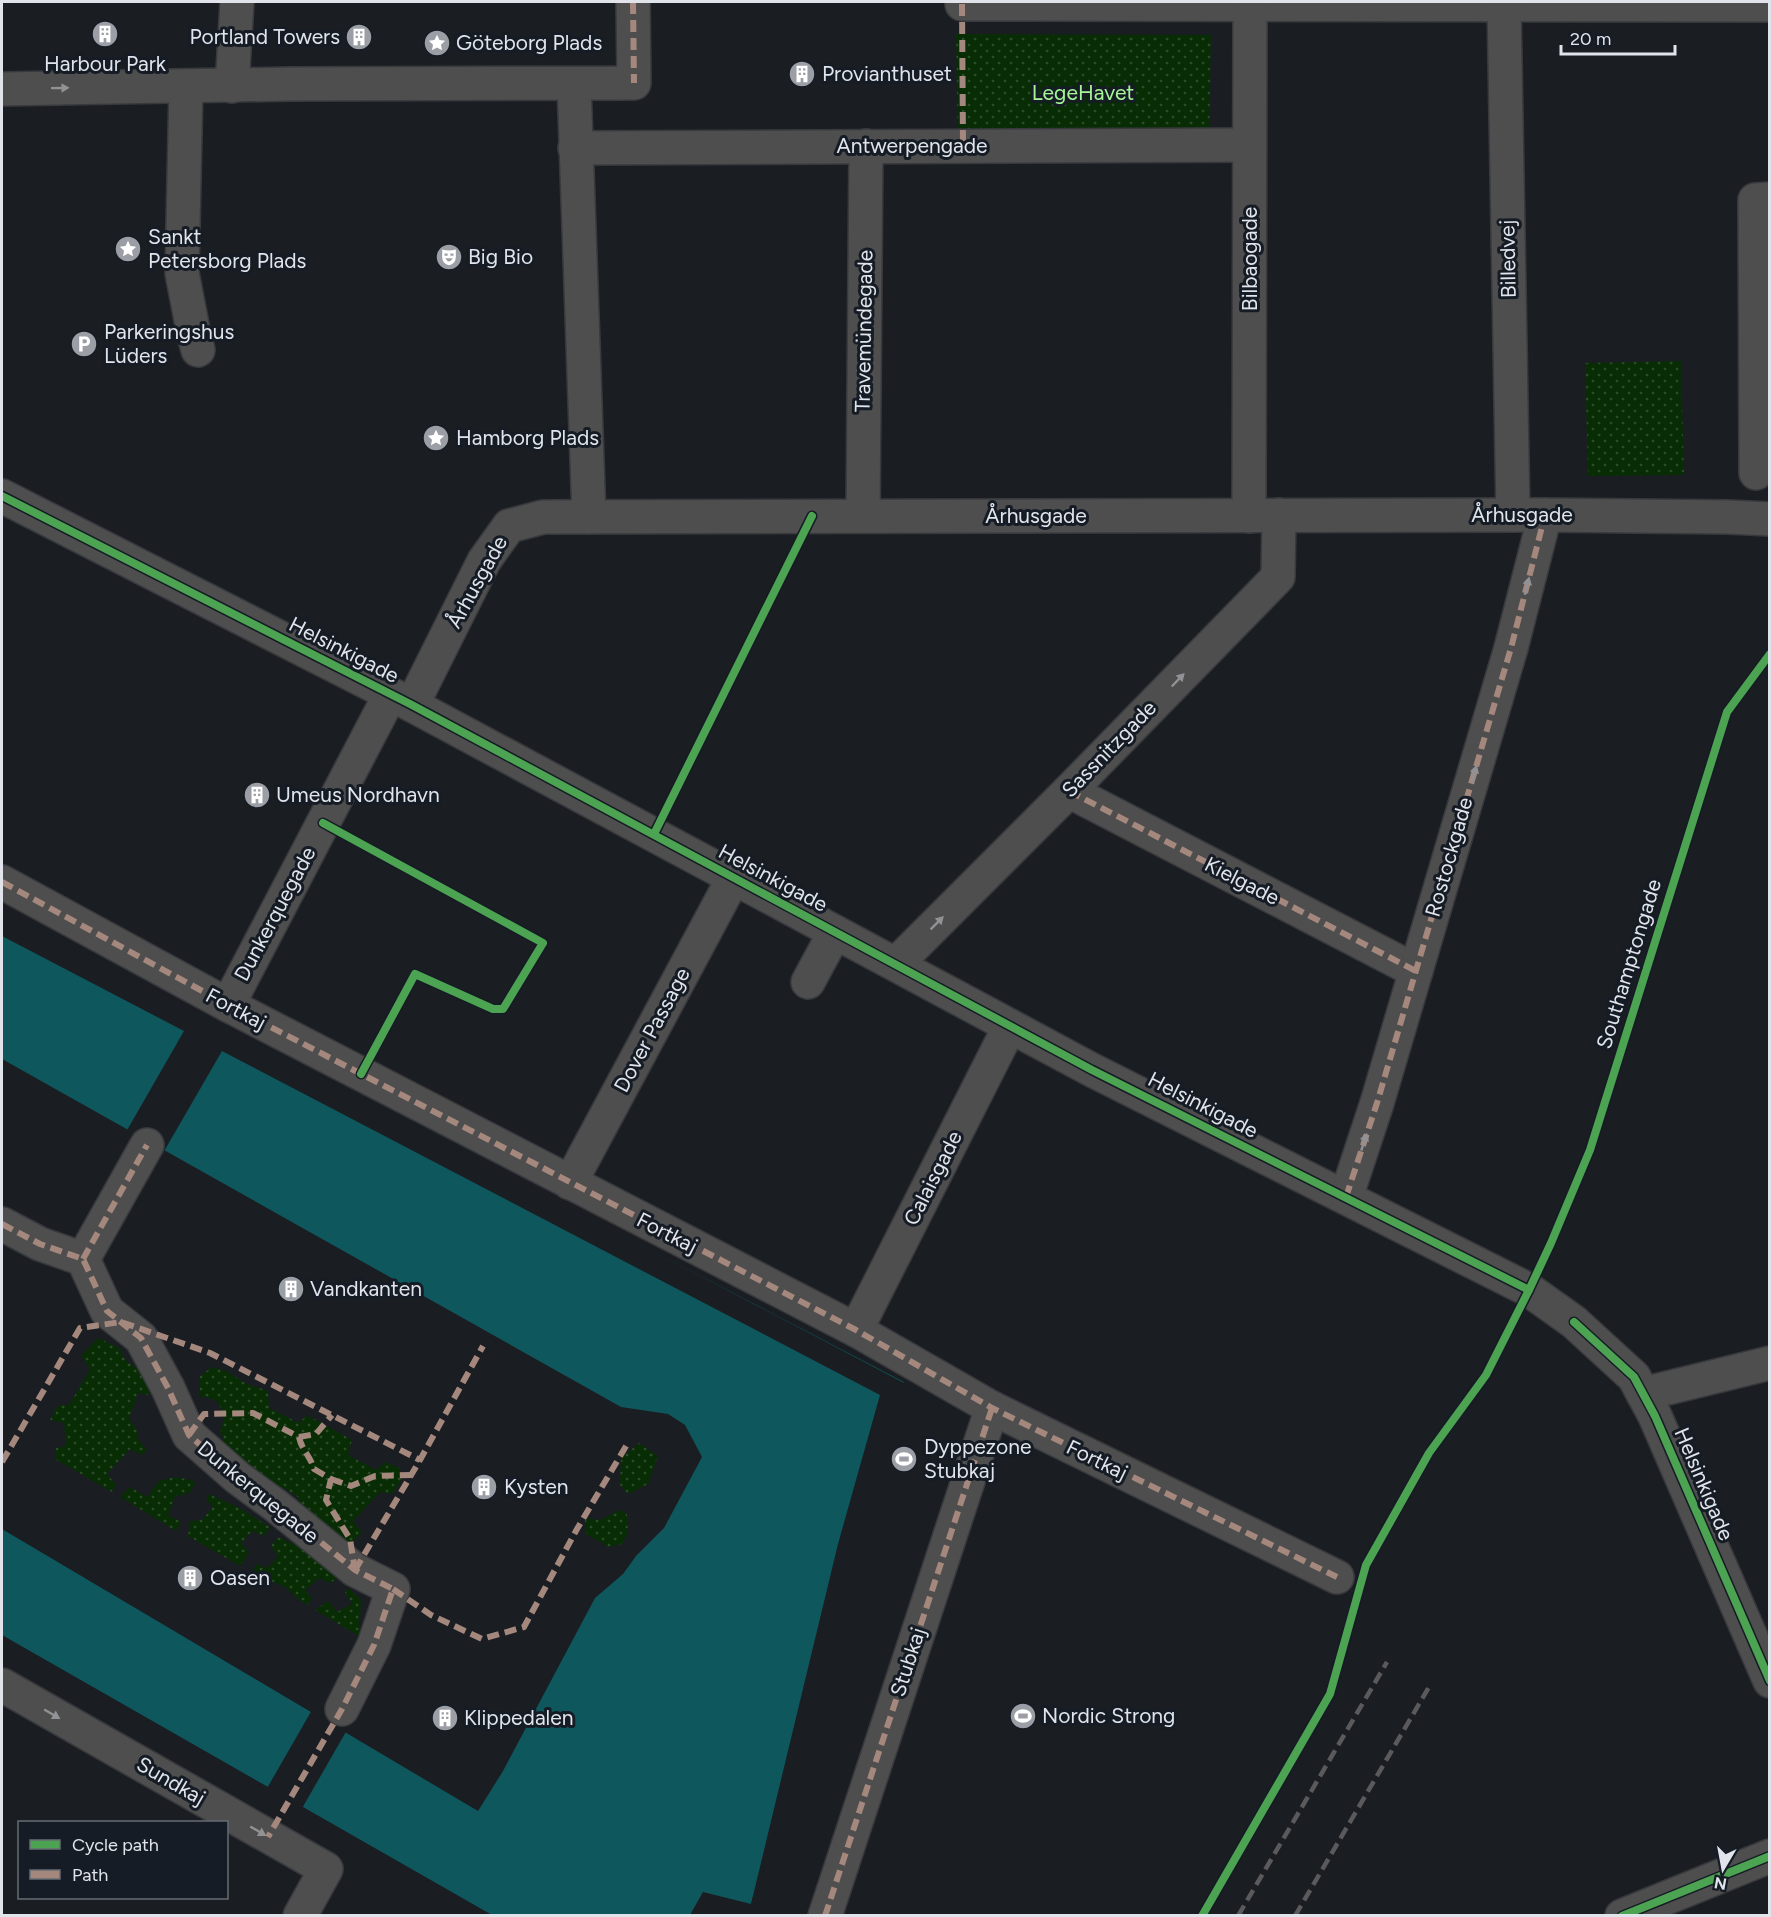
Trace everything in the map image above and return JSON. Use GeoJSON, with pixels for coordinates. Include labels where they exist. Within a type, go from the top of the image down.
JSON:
{"type":"FeatureCollection","features":[{"type":"Feature","properties":{"kind":"street"},"geometry":{"type":"LineString","coordinates":[[232,86],[237,2]]}},
{"type":"Feature","properties":{"kind":"street"},"geometry":{"type":"LineString","coordinates":[[2,89],[291,84],[634,83],[633,2]]}},
{"type":"Feature","properties":{"kind":"street"},"geometry":{"type":"LineString","coordinates":[[962,3],[1770,5]]}},
{"type":"Feature","properties":{"kind":"street","name":"Bilbaogade"},"geometry":{"type":"LineString","coordinates":[[1250,3],[1249,145],[1264,515]]}},
{"type":"Feature","properties":{"kind":"street","name":"Billedvej"},"geometry":{"type":"LineString","coordinates":[[1504,4],[1513,515]]}},
{"type":"Feature","properties":{"kind":"street"},"geometry":{"type":"LineString","coordinates":[[574,84],[589,517]]}},
{"type":"Feature","properties":{"kind":"street"},"geometry":{"type":"LineString","coordinates":[[186,86],[182,273],[198,350]]}},
{"type":"Feature","properties":{"kind":"street","name":"Antwerpengade"},"geometry":{"type":"LineString","coordinates":[[575,148],[1249,145]]}},
{"type":"Feature","properties":{"kind":"street","name":"Travemündegade"},"geometry":{"type":"LineString","coordinates":[[863,516],[866,146]]}},
{"type":"Feature","properties":{"kind":"street"},"geometry":{"type":"LineString","coordinates":[[1756,473],[1762,199]]}},
{"type":"Feature","properties":{"kind":"street","name":"Helsinkigade"},"geometry":{"type":"LineString","coordinates":[[2,495],[401,700],[1102,1075],[1530,1290],[1574,1322],[1634,1377],[1655,1416],[1770,1681]]}},
{"type":"Feature","properties":{"kind":"street","name":"Sassnitzgade"},"geometry":{"type":"LineString","coordinates":[[896,964],[1278,577],[1264,515]]}},
{"type":"Feature","properties":{"kind":"street","name":"Århusgade"},"geometry":{"type":"LineString","coordinates":[[401,700],[484,561],[508,526],[543,517],[1545,515],[1770,519]]}},
{"type":"Feature","properties":{"kind":"street","name":"Rostockgade"},"geometry":{"type":"LineString","coordinates":[[1346,1197],[1377,1103],[1511,648],[1545,515]]}},
{"type":"Feature","properties":{"kind":"street","name":"Dunkerquegade"},"geometry":{"type":"LineString","coordinates":[[228,1005],[401,700]]}},
{"type":"Feature","properties":{"kind":"street","name":"Kielgade"},"geometry":{"type":"LineString","coordinates":[[1069,791],[1416,971]]}},
{"type":"Feature","properties":{"kind":"street","name":"Dover Passage"},"geometry":{"type":"LineString","coordinates":[[570,1183],[734,878]]}},
{"type":"Feature","properties":{"kind":"street","name":"Fortkaj"},"geometry":{"type":"LineString","coordinates":[[2,882],[228,1005],[856,1330],[992,1408],[1337,1577]]}},
{"type":"Feature","properties":{"kind":"street"},"geometry":{"type":"LineString","coordinates":[[808,982],[835,932]]}},
{"type":"Feature","properties":{"kind":"street","name":"Calaisgade"},"geometry":{"type":"LineString","coordinates":[[856,1330],[1011,1026]]}},
{"type":"Feature","properties":{"kind":"street"},"geometry":{"type":"LineString","coordinates":[[2,1224],[40,1244],[83,1259],[147,1145]]}},
{"type":"Feature","properties":{"kind":"street","name":"Dunkerquegade"},"geometry":{"type":"LineString","coordinates":[[83,1259],[107,1311],[141,1338],[168,1388],[189,1435],[238,1478],[355,1570],[393,1588],[374,1645],[342,1709]]}},
{"type":"Feature","properties":{"kind":"street"},"geometry":{"type":"LineString","coordinates":[[1643,1394],[1770,1363]]}},
{"type":"Feature","properties":{"kind":"street","name":"Stubkaj"},"geometry":{"type":"LineString","coordinates":[[825,1916],[992,1408]]}},
{"type":"Feature","properties":{"kind":"street","name":"Sundkaj"},"geometry":{"type":"LineString","coordinates":[[2,1685],[326,1869],[300,1916]]}},
{"type":"Feature","properties":{"kind":"street"},"geometry":{"type":"LineString","coordinates":[[1622,1916],[1770,1856]]}},
{"type":"Feature","properties":{"kind":"green space","name":"LegeHavet"},"geometry":{"type":"Polygon","coordinates":[[[956,34],[1211,35],[1209,151],[958,150],[956,34]]]}},
{"type":"Feature","properties":{"kind":"green space"},"geometry":{"type":"Polygon","coordinates":[[[1681,361],[1684,475],[1588,476],[1585,363],[1681,361]]]}},
{"type":"Feature","properties":{"kind":"green space"},"geometry":{"type":"Polygon","coordinates":[[[98,1338],[119,1348],[126,1361],[141,1371],[149,1383],[150,1395],[138,1393],[129,1419],[138,1431],[137,1438],[147,1450],[142,1455],[130,1449],[107,1474],[116,1485],[112,1492],[55,1459],[56,1448],[66,1446],[64,1423],[50,1420],[58,1405],[69,1405],[90,1369],[81,1356],[98,1338]]]}},
{"type":"Feature","properties":{"kind":"green space"},"geometry":{"type":"Polygon","coordinates":[[[212,1367],[226,1371],[247,1384],[268,1391],[269,1408],[299,1423],[307,1415],[352,1440],[348,1455],[376,1470],[385,1462],[399,1468],[402,1479],[392,1494],[380,1492],[353,1521],[362,1533],[349,1545],[300,1504],[298,1497],[284,1488],[276,1491],[211,1442],[224,1440],[220,1432],[225,1416],[216,1400],[200,1396],[199,1377],[212,1367]]]}},
{"type":"Feature","properties":{"kind":"green space"},"geometry":{"type":"Polygon","coordinates":[[[639,1443],[658,1456],[648,1484],[628,1494],[620,1485],[621,1458],[639,1443]]]}},
{"type":"Feature","properties":{"kind":"green space"},"geometry":{"type":"Polygon","coordinates":[[[175,1477],[195,1483],[188,1493],[175,1496],[168,1516],[179,1520],[176,1531],[120,1497],[130,1487],[147,1497],[159,1481],[175,1477]]]}},
{"type":"Feature","properties":{"kind":"green space"},"geometry":{"type":"Polygon","coordinates":[[[209,1494],[239,1508],[270,1527],[264,1536],[252,1531],[241,1543],[249,1552],[240,1566],[188,1536],[190,1521],[202,1520],[213,1507],[206,1499],[209,1494]]]}},
{"type":"Feature","properties":{"kind":"green space"},"geometry":{"type":"Polygon","coordinates":[[[620,1510],[627,1514],[628,1532],[622,1544],[609,1547],[586,1534],[585,1518],[600,1520],[620,1510]]]}},
{"type":"Feature","properties":{"kind":"green space"},"geometry":{"type":"Polygon","coordinates":[[[278,1537],[310,1555],[338,1578],[330,1583],[319,1578],[305,1590],[312,1598],[308,1605],[285,1587],[253,1573],[256,1564],[267,1568],[278,1557],[271,1546],[278,1537]]]}},
{"type":"Feature","properties":{"kind":"green space"},"geometry":{"type":"Polygon","coordinates":[[[348,1588],[361,1600],[359,1636],[315,1610],[328,1601],[337,1612],[352,1604],[345,1592],[348,1588]]]}},
{"type":"Feature","properties":{"kind":"water"},"geometry":{"type":"Polygon","coordinates":[[[2,912],[904,1382],[751,1904],[703,1892],[690,1915],[492,1915],[2,1635],[2,1529],[478,1811],[503,1771],[595,1598],[623,1574],[636,1556],[664,1528],[702,1457],[685,1425],[668,1414],[621,1407],[2,1059],[2,912]]]}},
{"type":"Feature","properties":{"kind":"pier"},"geometry":{"type":"Polygon","coordinates":[[[2,909],[906,1384],[890,1438],[907,1433],[921,1438],[928,1449],[929,1463],[920,1478],[900,1488],[884,1487],[878,1480],[754,1904],[751,1904],[838,1544],[880,1395],[222,1051],[163,1153],[126,1132],[184,1031],[2,936],[2,909]]]}},
{"type":"Feature","properties":{"kind":"pier"},"geometry":{"type":"Polygon","coordinates":[[[312,1710],[347,1730],[301,1810],[266,1790],[312,1710]]]}},
{"type":"Feature","properties":{"kind":"railway"},"geometry":{"type":"LineString","coordinates":[[1238,1916],[1387,1662]]}},
{"type":"Feature","properties":{"kind":"railway"},"geometry":{"type":"LineString","coordinates":[[1295,1916],[1429,1687]]}},
{"type":"Feature","properties":{"kind":"marked path"},"geometry":{"type":"LineString","coordinates":[[633,2],[634,83]]}},
{"type":"Feature","properties":{"kind":"marked path"},"geometry":{"type":"LineString","coordinates":[[962,4],[963,145]]}},
{"type":"Feature","properties":{"kind":"marked path"},"geometry":{"type":"LineString","coordinates":[[1346,1197],[1377,1103],[1511,648],[1545,515]]}},
{"type":"Feature","properties":{"kind":"marked path"},"geometry":{"type":"LineString","coordinates":[[1069,791],[1416,971]]}},
{"type":"Feature","properties":{"kind":"marked path"},"geometry":{"type":"LineString","coordinates":[[2,882],[228,1005],[856,1330],[992,1408],[1337,1577]]}},
{"type":"Feature","properties":{"kind":"marked path"},"geometry":{"type":"LineString","coordinates":[[83,1259],[147,1145]]}},
{"type":"Feature","properties":{"kind":"marked path"},"geometry":{"type":"LineString","coordinates":[[2,1224],[40,1244],[83,1259],[107,1311],[141,1338],[168,1388],[189,1435],[238,1478],[355,1570],[393,1589],[374,1645],[342,1709],[268,1837]]}},
{"type":"Feature","properties":{"kind":"marked path"},"geometry":{"type":"LineString","coordinates":[[2,1462],[80,1328],[121,1322],[210,1353],[420,1460]]}},
{"type":"Feature","properties":{"kind":"marked path"},"geometry":{"type":"LineString","coordinates":[[355,1570],[420,1460],[483,1346]]}},
{"type":"Feature","properties":{"kind":"marked path"},"geometry":{"type":"LineString","coordinates":[[825,1916],[992,1408]]}},
{"type":"Feature","properties":{"kind":"marked path"},"geometry":{"type":"LineString","coordinates":[[189,1435],[204,1414],[253,1413],[299,1437],[314,1469],[331,1479],[326,1500],[350,1539],[355,1570]]}},
{"type":"Feature","properties":{"kind":"marked path"},"geometry":{"type":"LineString","coordinates":[[299,1437],[316,1434],[332,1415]]}},
{"type":"Feature","properties":{"kind":"marked path"},"geometry":{"type":"LineString","coordinates":[[393,1589],[431,1615],[482,1639],[524,1627],[577,1529],[629,1441]]}},
{"type":"Feature","properties":{"kind":"marked path"},"geometry":{"type":"LineString","coordinates":[[331,1479],[351,1486],[375,1476],[412,1475]]}},
{"type":"Feature","properties":{"kind":"cycle path"},"geometry":{"type":"LineString","coordinates":[[2,496],[412,705],[1092,1070],[1529,1290]]}},
{"type":"Feature","properties":{"kind":"cycle path"},"geometry":{"type":"LineString","coordinates":[[654,834],[812,516]]}},
{"type":"Feature","properties":{"kind":"cycle path","name":"Southamptongade"},"geometry":{"type":"LineString","coordinates":[[1202,1916],[1330,1694],[1366,1565],[1429,1453],[1486,1375],[1551,1243],[1590,1150],[1727,712],[1770,654]]}},
{"type":"Feature","properties":{"kind":"cycle path"},"geometry":{"type":"LineString","coordinates":[[323,823],[543,943],[503,1009],[493,1009],[415,974],[361,1074]]}},
{"type":"Feature","properties":{"kind":"cycle path"},"geometry":{"type":"LineString","coordinates":[[1574,1322],[1634,1377],[1655,1416],[1770,1681]]}},
{"type":"Feature","properties":{"kind":"cycle path"},"geometry":{"type":"LineString","coordinates":[[1622,1916],[1770,1856]]}},
{"type":"Feature","properties":{"kind":"place","name":"Harbour Park"},"geometry":{"type":"Point","coordinates":[105,34]}},
{"type":"Feature","properties":{"kind":"place","name":"Portland Towers"},"geometry":{"type":"Point","coordinates":[359,37]}},
{"type":"Feature","properties":{"kind":"place","name":"Göteborg Plads"},"geometry":{"type":"Point","coordinates":[437,43]}},
{"type":"Feature","properties":{"kind":"place","name":"Provianthuset"},"geometry":{"type":"Point","coordinates":[802,74]}},
{"type":"Feature","properties":{"kind":"place","name":"Sankt Petersborg Plads"},"geometry":{"type":"Point","coordinates":[128,249]}},
{"type":"Feature","properties":{"kind":"place","name":"Big Bio"},"geometry":{"type":"Point","coordinates":[449,257]}},
{"type":"Feature","properties":{"kind":"place","name":"Parkeringshus Lüders"},"geometry":{"type":"Point","coordinates":[84,344]}},
{"type":"Feature","properties":{"kind":"place","name":"Hamborg Plads"},"geometry":{"type":"Point","coordinates":[436,438]}},
{"type":"Feature","properties":{"kind":"place","name":"Umeus Nordhavn"},"geometry":{"type":"Point","coordinates":[257,795]}},
{"type":"Feature","properties":{"kind":"place","name":"Vandkanten"},"geometry":{"type":"Point","coordinates":[291,1289]}},
{"type":"Feature","properties":{"kind":"place","name":"Dyppezone Stubkaj"},"geometry":{"type":"Point","coordinates":[904,1459]}},
{"type":"Feature","properties":{"kind":"place","name":"Kysten"},"geometry":{"type":"Point","coordinates":[484,1487]}},
{"type":"Feature","properties":{"kind":"place","name":"Oasen"},"geometry":{"type":"Point","coordinates":[190,1578]}},
{"type":"Feature","properties":{"kind":"place","name":"Nordic Strong"},"geometry":{"type":"Point","coordinates":[1023,1716]}},
{"type":"Feature","properties":{"kind":"place","name":"Klippedalen"},"geometry":{"type":"Point","coordinates":[445,1718]}}]}
